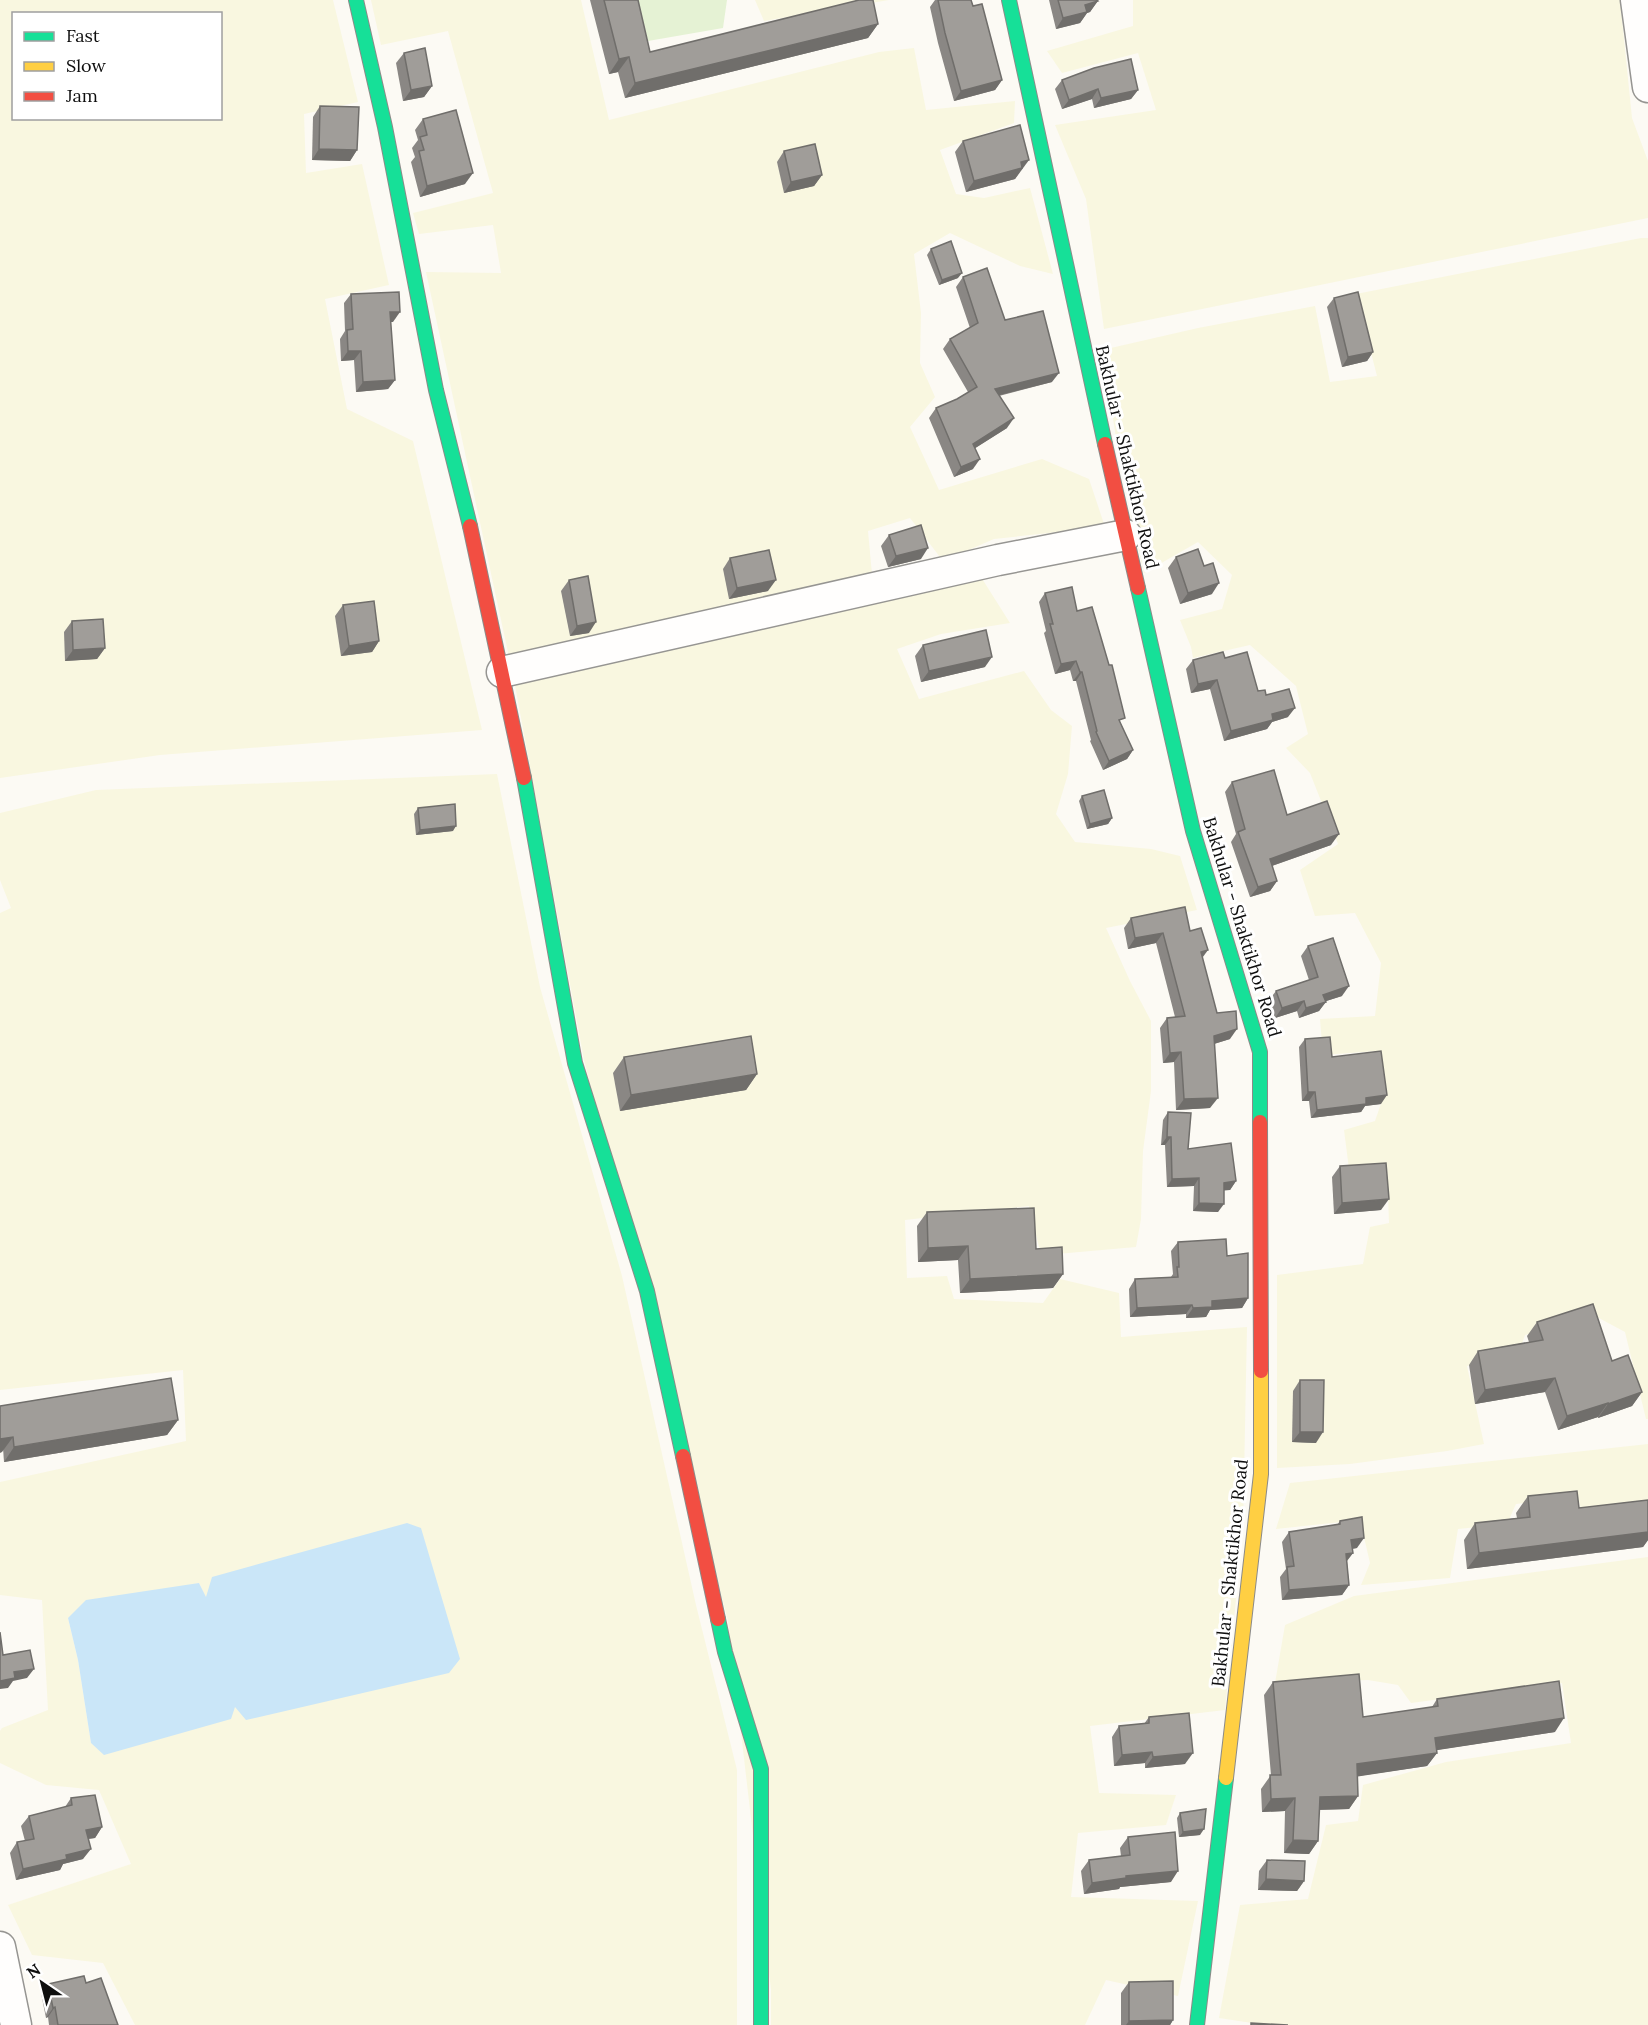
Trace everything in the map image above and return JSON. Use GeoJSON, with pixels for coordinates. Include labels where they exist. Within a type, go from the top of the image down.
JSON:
{"type":"FeatureCollection","features":[{"type":"Feature","properties":{"kind":"street"},"geometry":{"type":"LineString","coordinates":[[356,0],[385,127],[436,390],[480,566],[518,744],[575,1063],[646,1291],[725,1652],[761,1769],[761,2025]]}},
{"type":"Feature","properties":{"kind":"street","name":"Bakhular - Shaktikhor Road"},"geometry":{"type":"LineString","coordinates":[[1009,0],[1193,831],[1260,1052],[1261,1474],[1197,2025]]}},
{"type":"Feature","properties":{"kind":"street"},"geometry":{"type":"LineString","coordinates":[[1636,0],[1648,87]]}},
{"type":"Feature","properties":{"kind":"street"},"geometry":{"type":"LineString","coordinates":[[502,672],[998,560],[1126,535]]}},
{"type":"Feature","properties":{"kind":"street"},"geometry":{"type":"LineString","coordinates":[[0,1947],[16,2025]]}},
{"type":"Feature","properties":{"kind":"shaded area"},"geometry":{"type":"Polygon","coordinates":[[[0,0],[333,0],[358,102],[304,114],[306,173],[362,164],[389,285],[325,299],[347,409],[413,441],[482,730],[160,755],[0,778],[0,0]]]}},
{"type":"Feature","properties":{"kind":"shaded area"},"geometry":{"type":"Polygon","coordinates":[[[371,0],[581,0],[609,120],[879,52],[914,48],[926,110],[1015,101],[1014,123],[940,150],[956,194],[984,198],[1030,188],[1053,274],[1020,266],[950,233],[914,254],[921,313],[920,363],[935,397],[910,427],[939,490],[1042,459],[1089,479],[1105,527],[994,539],[943,561],[910,518],[868,531],[872,574],[509,657],[426,272],[501,273],[493,225],[419,234],[413,213],[493,193],[448,31],[381,45],[371,0]]]}},
{"type":"Feature","properties":{"kind":"shaded area"},"geometry":{"type":"Polygon","coordinates":[[[755,0],[889,0],[764,21],[755,0]]]}},
{"type":"Feature","properties":{"kind":"shaded area"},"geometry":{"type":"Polygon","coordinates":[[[1133,0],[1620,0],[1632,118],[1648,161],[1648,218],[1104,329],[1086,199],[1055,125],[1156,110],[1138,53],[1062,73],[1047,51],[1133,26],[1133,0]]]}},
{"type":"Feature","properties":{"kind":"shaded area"},"geometry":{"type":"Polygon","coordinates":[[[1648,238],[1648,1419],[1646,1419],[1625,1332],[1597,1317],[1525,1335],[1518,1355],[1467,1366],[1484,1444],[1350,1464],[1277,1468],[1277,1275],[1363,1264],[1370,1227],[1389,1223],[1387,1167],[1349,1169],[1344,1130],[1375,1121],[1386,1089],[1377,1051],[1323,1055],[1320,1019],[1375,1016],[1381,963],[1355,913],[1315,916],[1300,870],[1338,844],[1310,773],[1286,748],[1308,734],[1296,686],[1250,645],[1193,658],[1180,620],[1222,609],[1232,575],[1198,542],[1144,573],[1122,475],[1102,350],[1198,328],[1315,306],[1330,382],[1377,376],[1356,294],[1648,238]]]}},
{"type":"Feature","properties":{"kind":"shaded area"},"geometry":{"type":"Polygon","coordinates":[[[981,577],[1010,623],[941,634],[897,649],[919,699],[1024,671],[1051,710],[1072,726],[1068,774],[1056,814],[1075,842],[1151,849],[1180,856],[1197,910],[1106,928],[1151,1021],[1151,1091],[1143,1151],[1141,1219],[1136,1247],[1057,1254],[1040,1251],[1029,1206],[905,1220],[907,1278],[947,1276],[954,1299],[1043,1303],[1060,1279],[1119,1293],[1121,1337],[1247,1327],[1243,1529],[1225,1710],[1090,1726],[1099,1793],[1176,1795],[1166,1825],[1078,1833],[1071,1897],[1198,1901],[1178,1996],[1106,1980],[1085,2025],[771,2025],[771,1990],[728,1621],[584,1060],[514,680],[981,577]]]}},
{"type":"Feature","properties":{"kind":"shaded area"},"geometry":{"type":"Polygon","coordinates":[[[497,774],[540,987],[622,1276],[696,1605],[737,1770],[737,2025],[135,2025],[103,1963],[32,1955],[8,1905],[131,1864],[99,1790],[46,1785],[0,1763],[0,1731],[2,1728],[48,1710],[42,1600],[0,1595],[0,1482],[186,1441],[183,1370],[0,1390],[0,913],[11,908],[0,880],[0,813],[96,790],[497,774]],[[199,1583],[68,1618],[78,1660],[91,1743],[206,1598],[199,1583]]]}},
{"type":"Feature","properties":{"kind":"shaded area"},"geometry":{"type":"Polygon","coordinates":[[[1648,1444],[1648,1508],[1581,1509],[1578,1497],[1516,1504],[1507,1524],[1458,1529],[1450,1578],[1361,1585],[1370,1563],[1360,1520],[1276,1529],[1290,1483],[1648,1444]]]}},
{"type":"Feature","properties":{"kind":"shaded area"},"geometry":{"type":"Polygon","coordinates":[[[1648,1557],[1648,2025],[1265,2025],[1219,2018],[1240,1905],[1308,1899],[1326,1825],[1358,1821],[1363,1785],[1446,1762],[1571,1743],[1562,1683],[1411,1703],[1398,1685],[1368,1680],[1275,1683],[1285,1625],[1354,1596],[1648,1557]]]}},
{"type":"Feature","properties":{"kind":"green space"},"geometry":{"type":"Polygon","coordinates":[[[638,0],[727,0],[723,28],[648,41],[638,0]]]}},
{"type":"Feature","properties":{"kind":"water"},"geometry":{"type":"Polygon","coordinates":[[[407,1523],[421,1528],[460,1659],[449,1673],[246,1720],[235,1707],[231,1719],[104,1755],[91,1743],[78,1660],[68,1618],[86,1600],[199,1583],[206,1597],[212,1577],[407,1523]]]}},
{"type":"Feature","properties":{"kind":"building"},"geometry":{"type":"Polygon","coordinates":[[[604,0],[638,0],[650,52],[859,0],[873,0],[878,24],[635,83],[629,57],[619,59],[604,0]]]}},
{"type":"Feature","properties":{"kind":"building"},"geometry":{"type":"Polygon","coordinates":[[[938,0],[971,0],[973,6],[982,4],[1002,80],[961,91],[938,0]]]}},
{"type":"Feature","properties":{"kind":"building"},"geometry":{"type":"Polygon","coordinates":[[[1058,0],[1098,1],[1085,5],[1087,12],[1063,18],[1058,0]]]}},
{"type":"Feature","properties":{"kind":"building"},"geometry":{"type":"Polygon","coordinates":[[[425,48],[432,86],[411,90],[404,53],[425,48]]]}},
{"type":"Feature","properties":{"kind":"building"},"geometry":{"type":"Polygon","coordinates":[[[1131,59],[1138,90],[1101,98],[1098,89],[1069,100],[1062,80],[1094,68],[1131,59]]]}},
{"type":"Feature","properties":{"kind":"building"},"geometry":{"type":"Polygon","coordinates":[[[320,106],[359,107],[357,150],[319,149],[320,106]]]}},
{"type":"Feature","properties":{"kind":"building"},"geometry":{"type":"Polygon","coordinates":[[[456,110],[473,173],[427,186],[419,151],[424,150],[420,137],[427,135],[423,119],[456,110]]]}},
{"type":"Feature","properties":{"kind":"building"},"geometry":{"type":"Polygon","coordinates":[[[1020,125],[1029,160],[1021,162],[1022,168],[974,181],[963,141],[1020,125]]]}},
{"type":"Feature","properties":{"kind":"building"},"geometry":{"type":"Polygon","coordinates":[[[815,144],[822,175],[791,182],[784,151],[815,144]]]}},
{"type":"Feature","properties":{"kind":"building"},"geometry":{"type":"Polygon","coordinates":[[[951,241],[962,273],[942,280],[931,249],[951,241]]]}},
{"type":"Feature","properties":{"kind":"building"},"geometry":{"type":"Polygon","coordinates":[[[987,268],[1005,320],[1043,311],[1059,373],[995,389],[1014,418],[973,444],[980,459],[961,467],[936,408],[977,387],[950,339],[978,323],[963,277],[987,268]]]}},
{"type":"Feature","properties":{"kind":"building"},"geometry":{"type":"Polygon","coordinates":[[[399,292],[400,312],[390,312],[395,380],[363,382],[361,351],[348,351],[347,330],[353,329],[351,294],[399,292]]]}},
{"type":"Feature","properties":{"kind":"building"},"geometry":{"type":"Polygon","coordinates":[[[1358,292],[1373,352],[1348,357],[1334,298],[1358,292]]]}},
{"type":"Feature","properties":{"kind":"building"},"geometry":{"type":"Polygon","coordinates":[[[921,525],[928,548],[896,556],[889,535],[921,525]]]}},
{"type":"Feature","properties":{"kind":"building"},"geometry":{"type":"Polygon","coordinates":[[[1198,549],[1204,566],[1213,563],[1219,583],[1188,593],[1176,557],[1198,549]]]}},
{"type":"Feature","properties":{"kind":"building"},"geometry":{"type":"Polygon","coordinates":[[[769,550],[776,580],[737,588],[730,558],[769,550]]]}},
{"type":"Feature","properties":{"kind":"building"},"geometry":{"type":"Polygon","coordinates":[[[588,576],[596,622],[577,626],[569,580],[588,576]]]}},
{"type":"Feature","properties":{"kind":"building"},"geometry":{"type":"Polygon","coordinates":[[[1072,587],[1077,611],[1092,607],[1109,665],[1112,665],[1125,718],[1119,720],[1133,750],[1109,761],[1096,732],[1082,672],[1076,661],[1061,664],[1050,624],[1053,624],[1045,593],[1072,587]]]}},
{"type":"Feature","properties":{"kind":"building"},"geometry":{"type":"Polygon","coordinates":[[[374,601],[379,641],[349,646],[343,605],[374,601]]]}},
{"type":"Feature","properties":{"kind":"building"},"geometry":{"type":"Polygon","coordinates":[[[103,619],[105,648],[73,650],[72,621],[103,619]]]}},
{"type":"Feature","properties":{"kind":"building"},"geometry":{"type":"Polygon","coordinates":[[[986,630],[992,657],[929,671],[923,645],[986,630]]]}},
{"type":"Feature","properties":{"kind":"building"},"geometry":{"type":"Polygon","coordinates":[[[1223,652],[1225,658],[1247,652],[1258,691],[1265,690],[1266,695],[1289,689],[1295,708],[1272,714],[1273,720],[1231,731],[1217,680],[1198,684],[1193,660],[1223,652]]]}},
{"type":"Feature","properties":{"kind":"building"},"geometry":{"type":"Polygon","coordinates":[[[1274,770],[1287,815],[1327,801],[1339,834],[1270,859],[1277,881],[1258,887],[1238,832],[1245,829],[1232,782],[1274,770]]]}},
{"type":"Feature","properties":{"kind":"building"},"geometry":{"type":"Polygon","coordinates":[[[1104,790],[1112,818],[1090,824],[1082,796],[1104,790]]]}},
{"type":"Feature","properties":{"kind":"building"},"geometry":{"type":"Polygon","coordinates":[[[455,804],[456,826],[420,830],[418,808],[455,804]]]}},
{"type":"Feature","properties":{"kind":"building"},"geometry":{"type":"Polygon","coordinates":[[[1185,907],[1190,931],[1201,928],[1208,950],[1201,952],[1217,1013],[1236,1011],[1237,1029],[1214,1036],[1218,1098],[1184,1099],[1181,1052],[1170,1053],[1167,1018],[1185,1016],[1163,933],[1135,938],[1131,918],[1185,907]]]}},
{"type":"Feature","properties":{"kind":"building"},"geometry":{"type":"Polygon","coordinates":[[[1333,938],[1349,986],[1323,995],[1326,1002],[1306,1008],[1304,1001],[1282,1008],[1276,991],[1318,977],[1308,946],[1333,938]]]}},
{"type":"Feature","properties":{"kind":"building"},"geometry":{"type":"Polygon","coordinates":[[[751,1036],[757,1074],[631,1095],[624,1057],[751,1036]]]}},
{"type":"Feature","properties":{"kind":"building"},"geometry":{"type":"Polygon","coordinates":[[[1330,1037],[1332,1057],[1381,1051],[1387,1095],[1366,1098],[1366,1104],[1317,1110],[1315,1092],[1308,1092],[1305,1039],[1330,1037]]]}},
{"type":"Feature","properties":{"kind":"building"},"geometry":{"type":"Polygon","coordinates":[[[1168,1112],[1191,1113],[1188,1149],[1231,1143],[1236,1181],[1224,1183],[1224,1204],[1199,1203],[1199,1178],[1172,1179],[1171,1137],[1167,1137],[1168,1112]]]}},
{"type":"Feature","properties":{"kind":"building"},"geometry":{"type":"Polygon","coordinates":[[[1386,1163],[1389,1199],[1342,1203],[1340,1166],[1386,1163]]]}},
{"type":"Feature","properties":{"kind":"building"},"geometry":{"type":"Polygon","coordinates":[[[1034,1208],[1036,1249],[1062,1247],[1063,1274],[970,1279],[968,1246],[928,1248],[927,1212],[1034,1208]]]}},
{"type":"Feature","properties":{"kind":"building"},"geometry":{"type":"Polygon","coordinates":[[[1226,1239],[1227,1256],[1248,1253],[1248,1298],[1212,1301],[1212,1307],[1193,1308],[1192,1305],[1137,1308],[1135,1279],[1178,1277],[1178,1242],[1226,1239]]]}},
{"type":"Feature","properties":{"kind":"building"},"geometry":{"type":"Polygon","coordinates":[[[1593,1304],[1612,1361],[1628,1355],[1642,1392],[1567,1416],[1555,1378],[1485,1390],[1478,1351],[1543,1340],[1537,1322],[1593,1304]]]}},
{"type":"Feature","properties":{"kind":"building"},"geometry":{"type":"Polygon","coordinates":[[[171,1378],[178,1420],[14,1447],[13,1437],[0,1439],[0,1406],[171,1378]]]}},
{"type":"Feature","properties":{"kind":"building"},"geometry":{"type":"Polygon","coordinates":[[[1300,1380],[1324,1380],[1323,1432],[1300,1432],[1300,1380]]]}},
{"type":"Feature","properties":{"kind":"building"},"geometry":{"type":"Polygon","coordinates":[[[1577,1491],[1579,1508],[1648,1500],[1648,1532],[1479,1553],[1475,1523],[1530,1517],[1528,1496],[1577,1491]]]}},
{"type":"Feature","properties":{"kind":"building"},"geometry":{"type":"Polygon","coordinates":[[[1362,1517],[1364,1538],[1351,1540],[1353,1553],[1346,1554],[1349,1585],[1289,1590],[1287,1567],[1294,1566],[1289,1532],[1340,1524],[1340,1521],[1362,1517]]]}},
{"type":"Feature","properties":{"kind":"building"},"geometry":{"type":"Polygon","coordinates":[[[0,1632],[3,1655],[30,1650],[34,1669],[14,1672],[15,1678],[0,1681],[0,1632]]]}},
{"type":"Feature","properties":{"kind":"building"},"geometry":{"type":"Polygon","coordinates":[[[1359,1674],[1363,1717],[1438,1706],[1437,1699],[1559,1681],[1564,1718],[1435,1738],[1437,1753],[1357,1764],[1358,1796],[1320,1797],[1318,1841],[1293,1840],[1295,1798],[1271,1799],[1270,1775],[1281,1775],[1273,1682],[1359,1674]]]}},
{"type":"Feature","properties":{"kind":"building"},"geometry":{"type":"Polygon","coordinates":[[[1189,1713],[1193,1753],[1153,1757],[1152,1752],[1122,1755],[1119,1726],[1149,1723],[1149,1717],[1189,1713]]]}},
{"type":"Feature","properties":{"kind":"building"},"geometry":{"type":"Polygon","coordinates":[[[95,1795],[102,1827],[86,1830],[91,1849],[66,1855],[67,1859],[23,1869],[17,1842],[34,1839],[29,1816],[72,1805],[71,1798],[95,1795]]]}},
{"type":"Feature","properties":{"kind":"building"},"geometry":{"type":"Polygon","coordinates":[[[1206,1809],[1204,1829],[1183,1832],[1180,1813],[1206,1809]]]}},
{"type":"Feature","properties":{"kind":"building"},"geometry":{"type":"Polygon","coordinates":[[[1175,1832],[1178,1871],[1126,1876],[1126,1878],[1092,1883],[1089,1860],[1130,1855],[1128,1837],[1175,1832]]]}},
{"type":"Feature","properties":{"kind":"building"},"geometry":{"type":"Polygon","coordinates":[[[1267,1860],[1305,1861],[1304,1881],[1266,1879],[1267,1860]]]}},
{"type":"Feature","properties":{"kind":"building"},"geometry":{"type":"Polygon","coordinates":[[[84,1976],[86,1983],[101,1978],[118,2025],[58,2025],[48,1984],[84,1976]]]}},
{"type":"Feature","properties":{"kind":"building"},"geometry":{"type":"Polygon","coordinates":[[[1173,1981],[1173,2020],[1129,2021],[1129,1982],[1173,1981]]]}},
{"type":"Feature","properties":{"kind":"building"},"geometry":{"type":"Polygon","coordinates":[[[1251,2023],[1288,2025],[1251,2025],[1251,2023]]]}},
{"type":"Feature","properties":{"kind":"traffic: fast"},"geometry":{"type":"LineString","coordinates":[[356,0],[385,127],[436,390],[470,526]]}},
{"type":"Feature","properties":{"kind":"traffic: fast"},"geometry":{"type":"LineString","coordinates":[[1009,0],[1105,444]]}},
{"type":"Feature","properties":{"kind":"traffic: fast"},"geometry":{"type":"LineString","coordinates":[[1138,588],[1193,831],[1260,1052],[1260,1122]]}},
{"type":"Feature","properties":{"kind":"traffic: fast"},"geometry":{"type":"LineString","coordinates":[[524,778],[575,1063],[647,1291],[683,1456]]}},
{"type":"Feature","properties":{"kind":"traffic: fast"},"geometry":{"type":"LineString","coordinates":[[718,1619],[725,1652],[761,1769],[761,2025]]}},
{"type":"Feature","properties":{"kind":"traffic: fast"},"geometry":{"type":"LineString","coordinates":[[1197,2025],[1226,1778]]}},
{"type":"Feature","properties":{"kind":"traffic: slow"},"geometry":{"type":"LineString","coordinates":[[1226,1778],[1261,1474],[1261,1371]]}},
{"type":"Feature","properties":{"kind":"traffic: jam"},"geometry":{"type":"LineString","coordinates":[[1105,444],[1138,588]]}},
{"type":"Feature","properties":{"kind":"traffic: jam"},"geometry":{"type":"LineString","coordinates":[[470,526],[524,778]]}},
{"type":"Feature","properties":{"kind":"traffic: jam"},"geometry":{"type":"LineString","coordinates":[[1260,1122],[1261,1371]]}},
{"type":"Feature","properties":{"kind":"traffic: jam"},"geometry":{"type":"LineString","coordinates":[[683,1456],[718,1619]]}}]}
